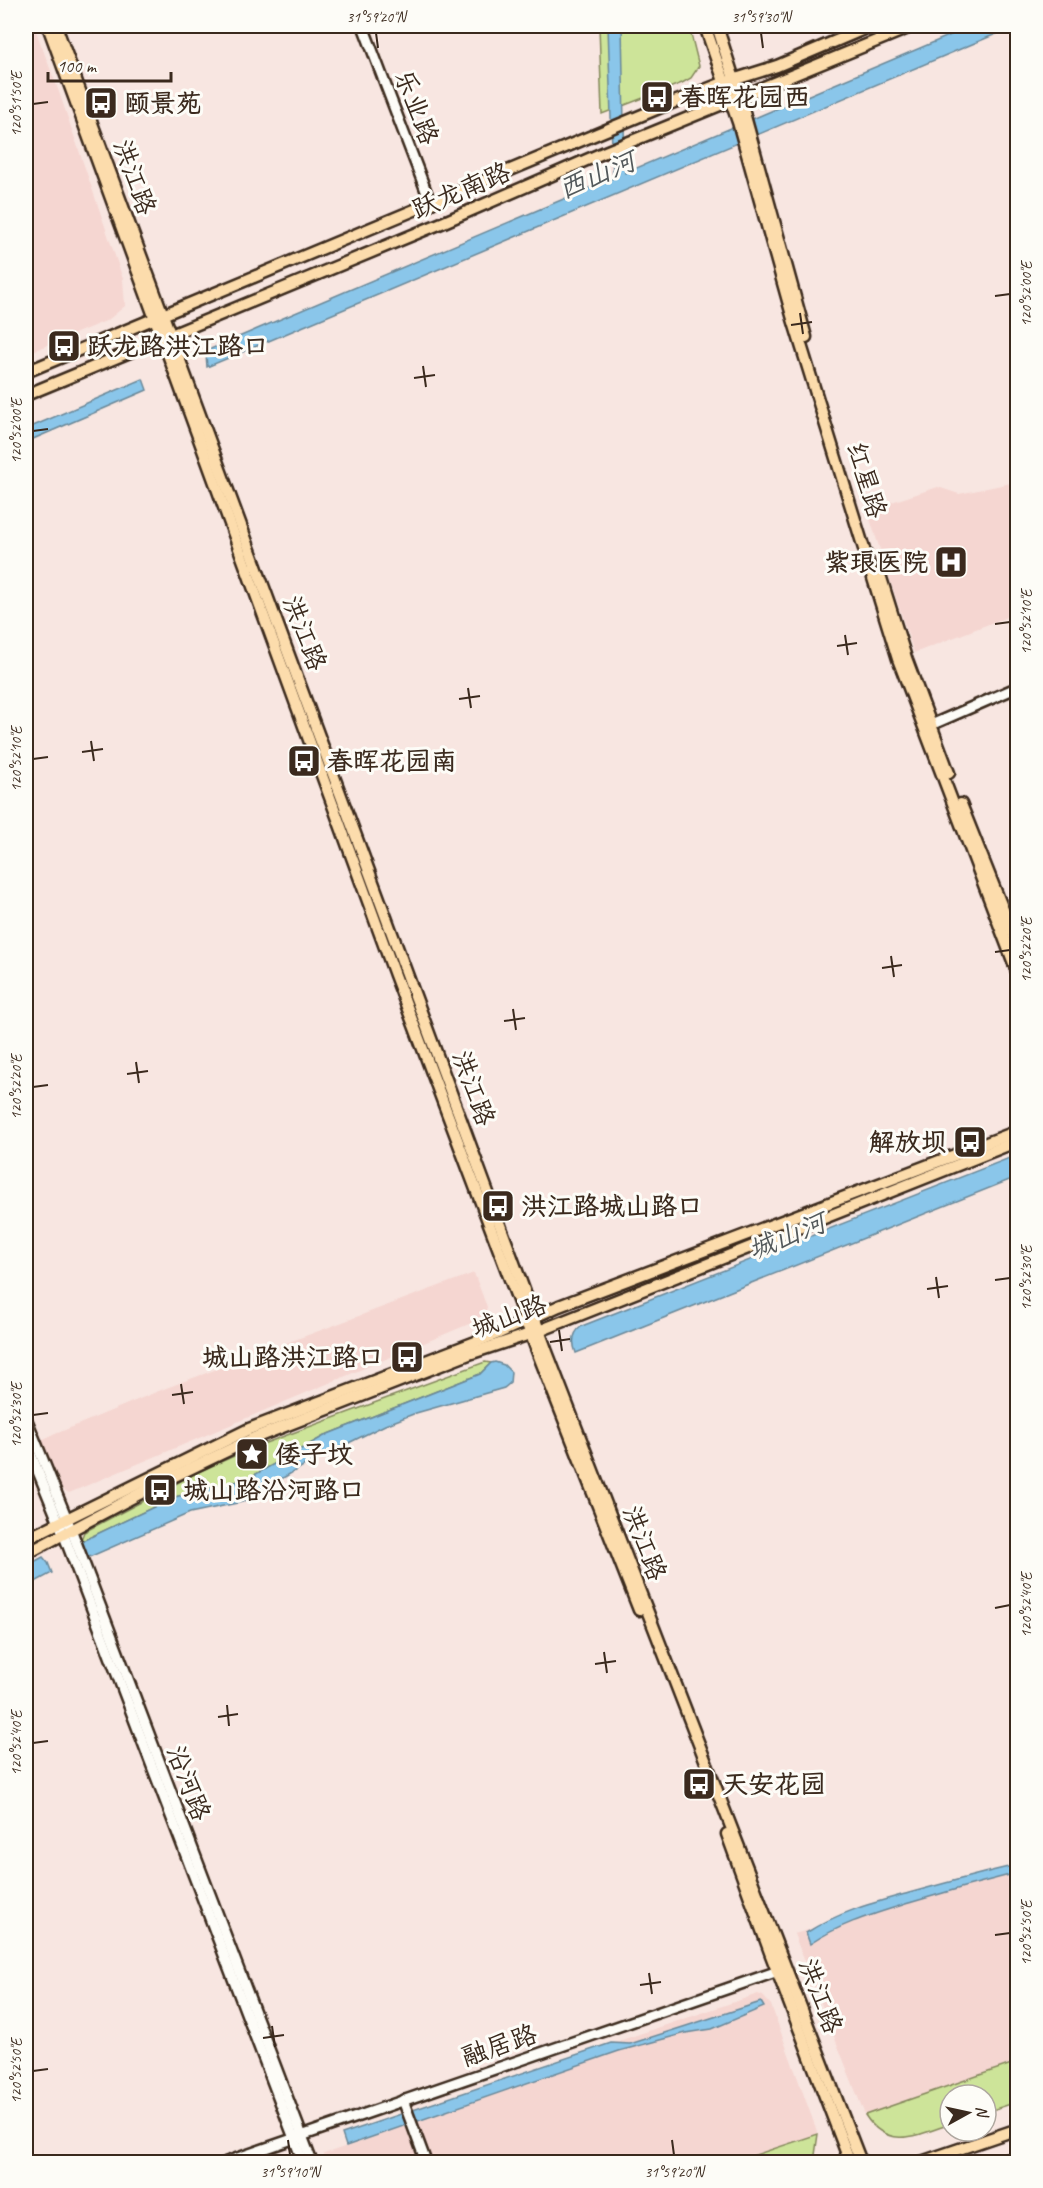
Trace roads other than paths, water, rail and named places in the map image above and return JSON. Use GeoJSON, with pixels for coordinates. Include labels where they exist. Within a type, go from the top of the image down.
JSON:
{"type":"FeatureCollection","features":[{"type":"Feature","properties":{"kind":"main road","name":"洪江路"},"geometry":{"type":"LineString","coordinates":[[48,26],[158,316]]}},
{"type":"Feature","properties":{"kind":"main road","name":"洪江路"},"geometry":{"type":"LineString","coordinates":[[56,26],[165,336],[341,792],[535,1333],[782,1970],[861,2163]]}},
{"type":"Feature","properties":{"kind":"main road","name":"红星路"},"geometry":{"type":"LineString","coordinates":[[705,26],[735,99],[796,329],[898,659],[1017,974]]}},
{"type":"Feature","properties":{"kind":"main road","name":"红星路"},"geometry":{"type":"LineString","coordinates":[[717,26],[729,81]]}},
{"type":"Feature","properties":{"kind":"main road","name":"跃龙南路"},"geometry":{"type":"LineString","coordinates":[[26,372],[604,131],[729,81],[777,66],[871,26]]}},
{"type":"Feature","properties":{"kind":"main road","name":"跃龙南路"},"geometry":{"type":"LineString","coordinates":[[26,395],[359,258],[629,142],[913,26]]}},
{"type":"Feature","properties":{"kind":"main road","name":"红星路"},"geometry":{"type":"LineString","coordinates":[[747,142],[906,658],[1017,947]]}},
{"type":"Feature","properties":{"kind":"main road","name":"城山路"},"geometry":{"type":"LineString","coordinates":[[26,1554],[65,1526],[249,1429],[581,1298],[1017,1131]]}},
{"type":"Feature","properties":{"kind":"main road","name":"城山路"},"geometry":{"type":"LineString","coordinates":[[26,1539],[65,1526],[254,1438],[469,1354],[535,1333],[1017,1141]]}},
{"type":"Feature","properties":{"kind":"main road","name":"洪江路"},"geometry":{"type":"LineString","coordinates":[[782,1970],[850,2163]]}},
{"type":"Feature","properties":{"kind":"main road"},"geometry":{"type":"LineString","coordinates":[[921,2163],[1017,2129]]}},
{"type":"Feature","properties":{"kind":"main road"},"geometry":{"type":"LineString","coordinates":[[1000,2163],[1017,2157]]}},
{"type":"Feature","properties":{"kind":"street","name":"乐业路"},"geometry":{"type":"LineString","coordinates":[[363,26],[431,204]]}},
{"type":"Feature","properties":{"kind":"street"},"geometry":{"type":"LineString","coordinates":[[931,725],[1017,687]]}},
{"type":"Feature","properties":{"kind":"street","name":"沿河路"},"geometry":{"type":"LineString","coordinates":[[26,1418],[298,2137],[312,2163]]}},
{"type":"Feature","properties":{"kind":"street","name":"沿河路"},"geometry":{"type":"LineString","coordinates":[[26,1442],[65,1526]]}},
{"type":"Feature","properties":{"kind":"street","name":"融居路"},"geometry":{"type":"LineString","coordinates":[[226,2163],[298,2137],[404,2105],[782,1970]]}},
{"type":"Feature","properties":{"kind":"street"},"geometry":{"type":"LineString","coordinates":[[404,2105],[426,2163]]}},
{"type":"Feature","properties":{"kind":"street","name":"沿河路"},"geometry":{"type":"LineString","coordinates":[[298,2137],[303,2163]]}},
{"type":"Feature","properties":{"kind":"water"},"geometry":{"type":"Polygon","coordinates":[[[608,26],[622,26],[625,173],[972,26],[1015,26],[207,367],[208,350],[613,178],[608,26]]]}},
{"type":"Feature","properties":{"kind":"water"},"geometry":{"type":"Polygon","coordinates":[[[143,379],[147,390],[26,442],[26,429],[143,379]]]}},
{"type":"Feature","properties":{"kind":"water"},"geometry":{"type":"Polygon","coordinates":[[[1017,1155],[1017,1177],[576,1353],[574,1338],[582,1326],[1017,1155]]]}},
{"type":"Feature","properties":{"kind":"water"},"geometry":{"type":"Polygon","coordinates":[[[495,1362],[504,1365],[511,1372],[510,1383],[504,1388],[416,1413],[385,1425],[310,1462],[242,1502],[190,1513],[87,1558],[80,1542],[175,1497],[247,1479],[328,1434],[480,1374],[495,1362]]]}},
{"type":"Feature","properties":{"kind":"water"},"geometry":{"type":"Polygon","coordinates":[[[43,1557],[52,1573],[26,1587],[26,1566],[43,1557]]]}},
{"type":"Feature","properties":{"kind":"water"},"geometry":{"type":"Polygon","coordinates":[[[1017,1865],[1017,1873],[870,1915],[834,1930],[810,1944],[806,1933],[831,1919],[869,1905],[1017,1865]]]}},
{"type":"Feature","properties":{"kind":"water"},"geometry":{"type":"Polygon","coordinates":[[[761,2002],[764,2007],[712,2029],[686,2033],[619,2051],[346,2146],[342,2134],[611,2043],[630,2044],[761,2002]]]}},
{"type":"Feature","properties":{"kind":"place","name":"春晖花园西"},"geometry":{"type":"Point","coordinates":[657,97]}},
{"type":"Feature","properties":{"kind":"place","name":"颐景苑"},"geometry":{"type":"Point","coordinates":[101,103]}},
{"type":"Feature","properties":{"kind":"place","name":"跃龙路洪江路口"},"geometry":{"type":"Point","coordinates":[64,346]}},
{"type":"Feature","properties":{"kind":"place","name":"紫琅医院"},"geometry":{"type":"Point","coordinates":[951,562]}},
{"type":"Feature","properties":{"kind":"place","name":"春晖花园南"},"geometry":{"type":"Point","coordinates":[304,761]}},
{"type":"Feature","properties":{"kind":"place","name":"解放坝"},"geometry":{"type":"Point","coordinates":[970,1142]}},
{"type":"Feature","properties":{"kind":"place","name":"洪江路城山路口"},"geometry":{"type":"Point","coordinates":[498,1206]}},
{"type":"Feature","properties":{"kind":"place","name":"城山路洪江路口"},"geometry":{"type":"Point","coordinates":[407,1357]}},
{"type":"Feature","properties":{"kind":"place","name":"倭子坟"},"geometry":{"type":"Point","coordinates":[252,1454]}},
{"type":"Feature","properties":{"kind":"place","name":"城山路沿河路口"},"geometry":{"type":"Point","coordinates":[160,1490]}},
{"type":"Feature","properties":{"kind":"place","name":"天安花园"},"geometry":{"type":"Point","coordinates":[699,1784]}},
{"type":"Feature","properties":{"kind":"water label","name":"西山河"},"geometry":{"type":"Point","coordinates":[597,175]}},
{"type":"Feature","properties":{"kind":"water label","name":"城山河"},"geometry":{"type":"Point","coordinates":[787,1236]}}]}
